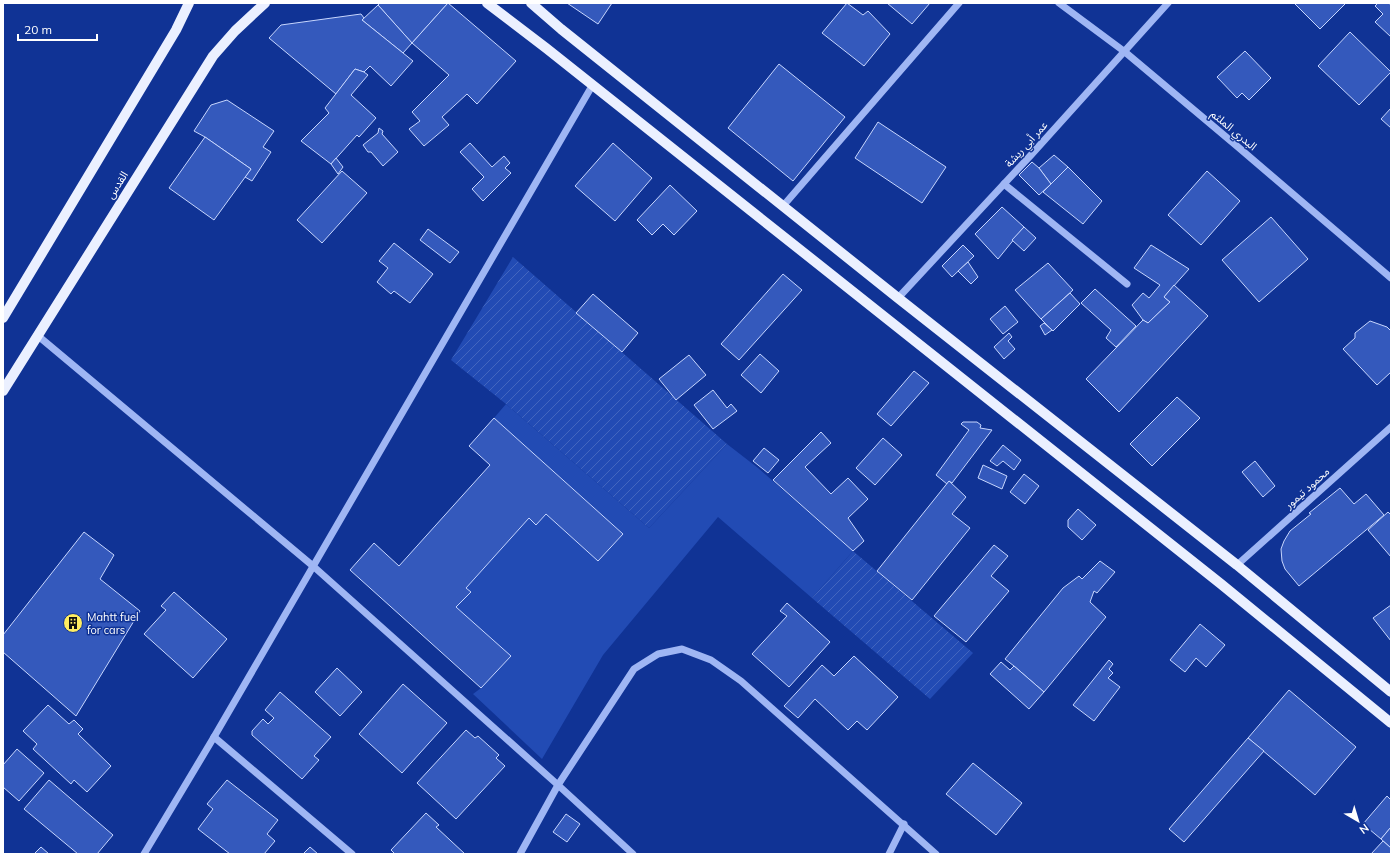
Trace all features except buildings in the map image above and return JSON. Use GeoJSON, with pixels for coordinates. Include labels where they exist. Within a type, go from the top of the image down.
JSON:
{"type":"FeatureCollection","features":[{"type":"Feature","properties":{"kind":"main road"},"geometry":{"type":"LineString","coordinates":[[3,318],[176,30],[189,3]]}},
{"type":"Feature","properties":{"kind":"main road","name":"القدس"},"geometry":{"type":"LineString","coordinates":[[3,391],[213,56],[235,31],[266,3]]}},
{"type":"Feature","properties":{"kind":"main road"},"geometry":{"type":"LineString","coordinates":[[487,3],[884,316],[1214,579],[1391,723]]}},
{"type":"Feature","properties":{"kind":"main road"},"geometry":{"type":"LineString","coordinates":[[531,3],[561,29],[898,298],[1237,565],[1391,692]]}},
{"type":"Feature","properties":{"kind":"street"},"geometry":{"type":"LineString","coordinates":[[783,206],[959,3]]}},
{"type":"Feature","properties":{"kind":"street","name":"البدري الملثم"},"geometry":{"type":"LineString","coordinates":[[1059,3],[1124,52],[1244,152],[1391,278]]}},
{"type":"Feature","properties":{"kind":"street","name":"عمر أبي ريشة"},"geometry":{"type":"LineString","coordinates":[[898,298],[1004,184],[1168,3]]}},
{"type":"Feature","properties":{"kind":"street"},"geometry":{"type":"LineString","coordinates":[[144,854],[214,737],[592,86]]}},
{"type":"Feature","properties":{"kind":"street"},"geometry":{"type":"LineString","coordinates":[[1004,184],[1127,284]]}},
{"type":"Feature","properties":{"kind":"street"},"geometry":{"type":"LineString","coordinates":[[37,335],[313,566],[558,785],[632,854]]}},
{"type":"Feature","properties":{"kind":"street","name":"محمود تيمور"},"geometry":{"type":"LineString","coordinates":[[1237,565],[1391,427]]}},
{"type":"Feature","properties":{"kind":"street"},"geometry":{"type":"LineString","coordinates":[[520,854],[558,785],[634,669],[658,654],[682,649],[711,660],[741,681],[904,824],[936,854]]}},
{"type":"Feature","properties":{"kind":"street"},"geometry":{"type":"LineString","coordinates":[[214,737],[352,854]]}},
{"type":"Feature","properties":{"kind":"street"},"geometry":{"type":"LineString","coordinates":[[889,854],[904,824]]}},
{"type":"Feature","properties":{"kind":"shaded area"},"geometry":{"type":"Polygon","coordinates":[[[513,257],[727,444],[649,528],[506,404],[451,360],[513,257]]]}},
{"type":"Feature","properties":{"kind":"shaded area"},"geometry":{"type":"Polygon","coordinates":[[[506,404],[649,528],[727,444],[758,468],[853,551],[812,598],[718,517],[603,655],[542,759],[473,694],[481,688],[510,656],[456,607],[470,592],[466,588],[529,518],[536,525],[546,514],[598,561],[623,534],[494,418],[506,404]]]}},
{"type":"Feature","properties":{"kind":"shaded area"},"geometry":{"type":"Polygon","coordinates":[[[853,551],[973,653],[930,699],[812,598],[853,551]]]}},
{"type":"Feature","properties":{"kind":"place","name":"Mahtt fuel for cars"},"geometry":{"type":"Point","coordinates":[73,623]}}]}
